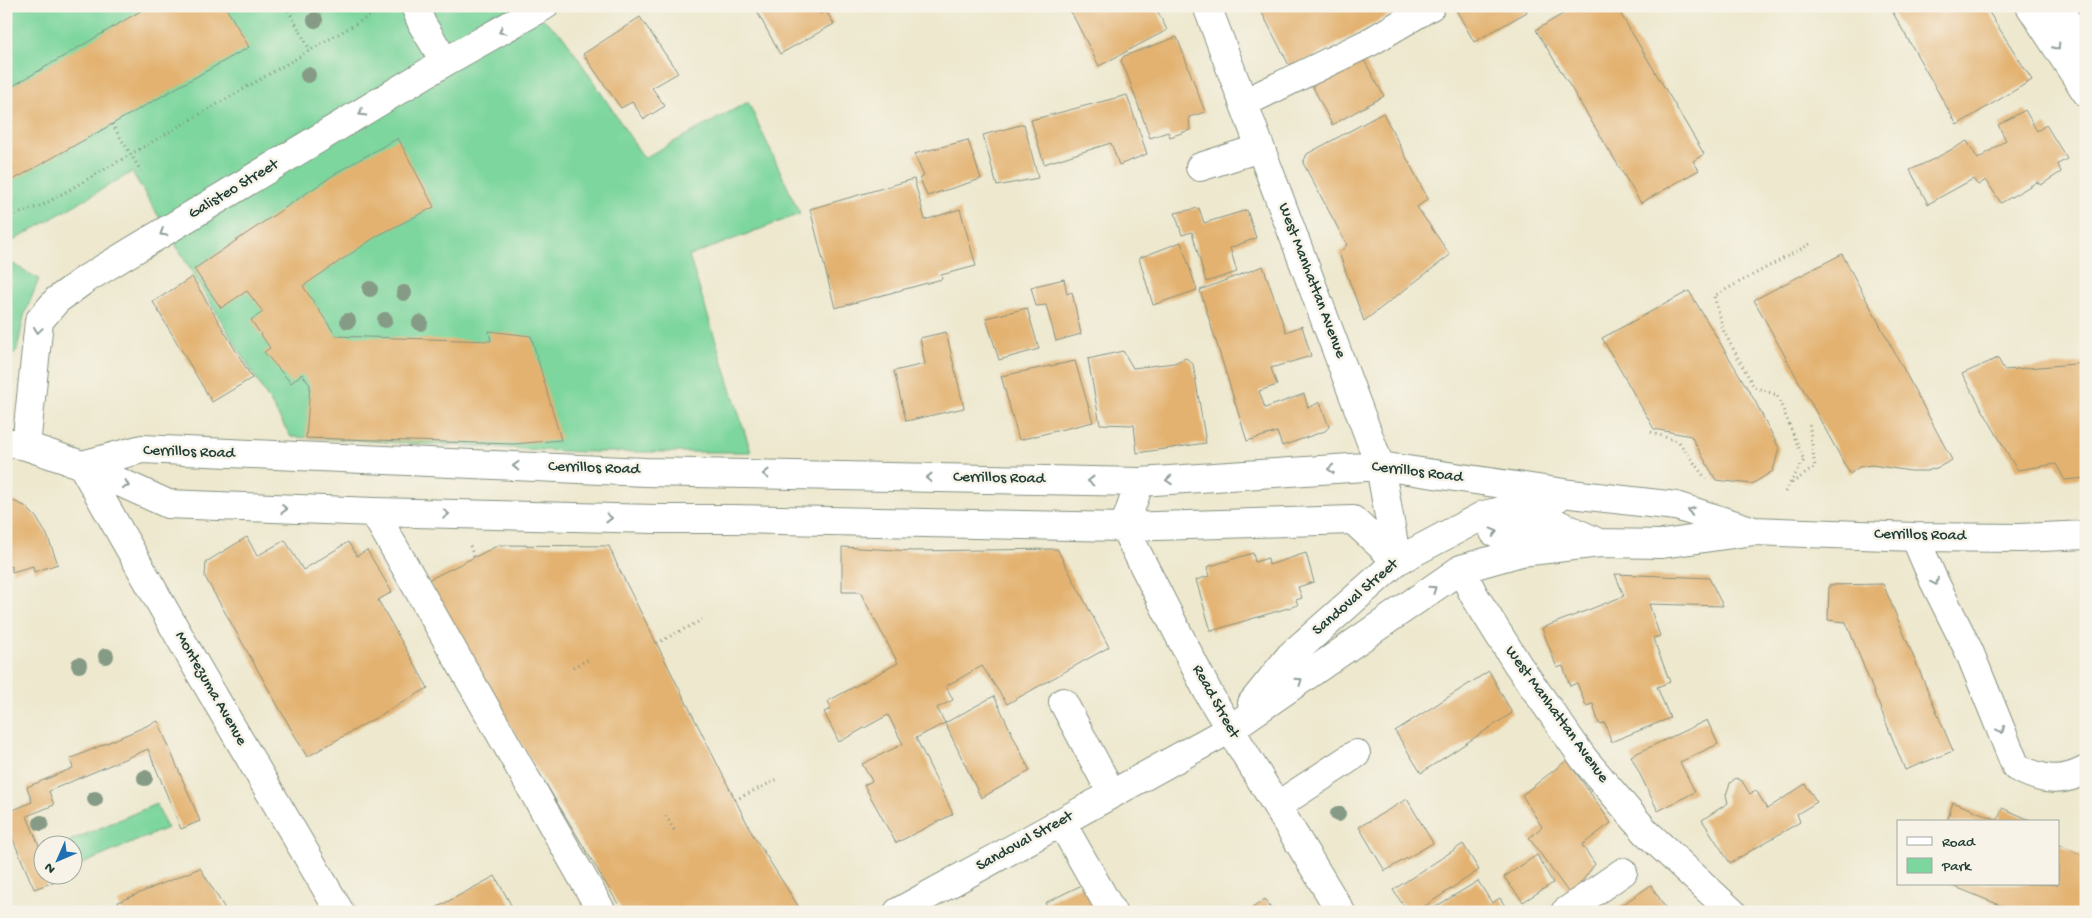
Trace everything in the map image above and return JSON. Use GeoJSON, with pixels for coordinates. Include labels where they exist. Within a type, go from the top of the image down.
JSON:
{"type":"FeatureCollection","features":[{"type":"Feature","properties":{"kind":"street"},"geometry":{"type":"LineString","coordinates":[[415,6],[422,24],[445,62]]}},
{"type":"Feature","properties":{"kind":"street","name":"Galisteo Street"},"geometry":{"type":"LineString","coordinates":[[82,465],[16,444],[39,321],[57,300],[86,279],[445,62],[544,6]]}},
{"type":"Feature","properties":{"kind":"street","name":"West Manhattan Avenue"},"geometry":{"type":"LineString","coordinates":[[1207,6],[1380,466],[1397,561]]}},
{"type":"Feature","properties":{"kind":"street"},"geometry":{"type":"LineString","coordinates":[[1244,103],[1370,42],[1431,6]]}},
{"type":"Feature","properties":{"kind":"street"},"geometry":{"type":"LineString","coordinates":[[2030,6],[2086,92]]}},
{"type":"Feature","properties":{"kind":"street"},"geometry":{"type":"LineString","coordinates":[[2054,6],[2061,11],[2086,54]]}},
{"type":"Feature","properties":{"kind":"street"},"geometry":{"type":"LineString","coordinates":[[1200,167],[1260,148]]}},
{"type":"Feature","properties":{"kind":"street","name":"Cerrillos Road"},"geometry":{"type":"LineString","coordinates":[[82,465],[142,449],[645,472],[1140,482],[1380,466],[1570,494],[1676,506],[1754,531]]}},
{"type":"Feature","properties":{"kind":"street"},"geometry":{"type":"LineString","coordinates":[[82,465],[168,504],[374,512],[1124,528],[1353,520],[1397,561]]}},
{"type":"Feature","properties":{"kind":"street","name":"Montezuma Avenue"},"geometry":{"type":"LineString","coordinates":[[82,465],[199,671],[340,912]]}},
{"type":"Feature","properties":{"kind":"street"},"geometry":{"type":"LineString","coordinates":[[1124,528],[1140,482]]}},
{"type":"Feature","properties":{"kind":"street","name":"Sandoval Street"},"geometry":{"type":"LineString","coordinates":[[1230,729],[1290,656],[1397,561],[1484,515],[1570,494]]}},
{"type":"Feature","properties":{"kind":"street"},"geometry":{"type":"LineString","coordinates":[[374,512],[602,912]]}},
{"type":"Feature","properties":{"kind":"street","name":"Cerrillos Road"},"geometry":{"type":"LineString","coordinates":[[1397,561],[1525,524],[1558,524],[1600,543]]}},
{"type":"Feature","properties":{"kind":"street","name":"Read Street"},"geometry":{"type":"LineString","coordinates":[[1124,528],[1210,696],[1341,912]]}},
{"type":"Feature","properties":{"kind":"street","name":"Cerrillos Road"},"geometry":{"type":"LineString","coordinates":[[1461,569],[1521,552],[1600,543],[1662,544],[1754,531],[1915,537],[2020,538],[2086,535]]}},
{"type":"Feature","properties":{"kind":"street"},"geometry":{"type":"LineString","coordinates":[[1915,537],[1933,579],[1969,651],[2016,767],[2031,775],[2057,780],[2086,770]]}},
{"type":"Feature","properties":{"kind":"street","name":"West Manhattan Avenue"},"geometry":{"type":"LineString","coordinates":[[1461,569],[1474,595],[1518,665],[1584,759],[1646,832],[1732,912]]}},
{"type":"Feature","properties":{"kind":"street","name":"Sandoval Street"},"geometry":{"type":"LineString","coordinates":[[898,912],[1230,729],[1461,569]]}},
{"type":"Feature","properties":{"kind":"street"},"geometry":{"type":"LineString","coordinates":[[1063,702],[1112,794]]}},
{"type":"Feature","properties":{"kind":"street"},"geometry":{"type":"LineString","coordinates":[[1277,806],[1356,754]]}},
{"type":"Feature","properties":{"kind":"street"},"geometry":{"type":"LineString","coordinates":[[1061,822],[1112,912]]}},
{"type":"Feature","properties":{"kind":"street"},"geometry":{"type":"LineString","coordinates":[[1565,912],[1623,872]]}},
{"type":"Feature","properties":{"kind":"path"},"geometry":{"type":"LineString","coordinates":[[286,6],[310,50]]}},
{"type":"Feature","properties":{"kind":"path"},"geometry":{"type":"LineString","coordinates":[[6,218],[43,205],[373,14]]}},
{"type":"Feature","properties":{"kind":"path"},"geometry":{"type":"LineString","coordinates":[[112,124],[141,171]]}},
{"type":"Feature","properties":{"kind":"path"},"geometry":{"type":"LineString","coordinates":[[1785,492],[1804,460],[1777,395],[1754,387],[1732,348],[1724,332],[1714,296],[1810,244]]}},
{"type":"Feature","properties":{"kind":"path"},"geometry":{"type":"LineString","coordinates":[[1789,484],[1815,467],[1809,421]]}},
{"type":"Feature","properties":{"kind":"path"},"geometry":{"type":"LineString","coordinates":[[1651,432],[1679,442],[1712,488]]}},
{"type":"Feature","properties":{"kind":"path"},"geometry":{"type":"LineString","coordinates":[[657,643],[702,620]]}},
{"type":"Feature","properties":{"kind":"path"},"geometry":{"type":"LineString","coordinates":[[573,668],[590,659]]}},
{"type":"Feature","properties":{"kind":"path"},"geometry":{"type":"LineString","coordinates":[[735,800],[778,779]]}},
{"type":"Feature","properties":{"kind":"path"},"geometry":{"type":"LineString","coordinates":[[666,816],[674,830]]}},
{"type":"Feature","properties":{"kind":"green space"},"geometry":{"type":"Polygon","coordinates":[[[6,6],[528,6],[564,37],[644,158],[748,102],[800,214],[689,256],[751,452],[582,452],[291,437],[132,172],[6,245],[6,6]]]}},
{"type":"Feature","properties":{"kind":"green space"},"geometry":{"type":"Polygon","coordinates":[[[6,260],[39,279],[24,316],[17,350],[6,362],[6,260]]]}},
{"type":"Feature","properties":{"kind":"green space"},"geometry":{"type":"Polygon","coordinates":[[[156,804],[167,828],[82,864],[81,836],[156,804]]]}},
{"type":"Feature","properties":{"kind":"building"},"geometry":{"type":"Polygon","coordinates":[[[149,6],[225,6],[249,47],[6,184],[6,90],[149,6]]]}},
{"type":"Feature","properties":{"kind":"building"},"geometry":{"type":"Polygon","coordinates":[[[754,6],[816,6],[820,14],[826,11],[834,24],[780,54],[754,6]]]}},
{"type":"Feature","properties":{"kind":"building"},"geometry":{"type":"Polygon","coordinates":[[[1068,6],[1155,6],[1167,30],[1099,66],[1068,6]]]}},
{"type":"Feature","properties":{"kind":"building"},"geometry":{"type":"Polygon","coordinates":[[[1270,6],[1405,6],[1291,69],[1261,11],[1270,6]]]}},
{"type":"Feature","properties":{"kind":"building"},"geometry":{"type":"Polygon","coordinates":[[[1454,6],[1524,6],[1527,12],[1474,42],[1454,6]]]}},
{"type":"Feature","properties":{"kind":"building"},"geometry":{"type":"Polygon","coordinates":[[[1576,6],[1597,6],[1598,8],[1600,6],[1616,6],[1704,154],[1693,161],[1699,170],[1641,203],[1536,30],[1576,6]]]}},
{"type":"Feature","properties":{"kind":"building"},"geometry":{"type":"Polygon","coordinates":[[[1889,6],[1985,6],[2032,80],[1957,125],[1889,6]]]}},
{"type":"Feature","properties":{"kind":"building"},"geometry":{"type":"Polygon","coordinates":[[[640,17],[678,73],[652,88],[665,106],[644,119],[632,102],[621,108],[583,54],[640,17]]]}},
{"type":"Feature","properties":{"kind":"building"},"geometry":{"type":"Polygon","coordinates":[[[1177,37],[1205,112],[1189,117],[1190,130],[1170,137],[1168,132],[1150,138],[1121,61],[1124,56],[1177,37]]]}},
{"type":"Feature","properties":{"kind":"building"},"geometry":{"type":"Polygon","coordinates":[[[1360,53],[1384,96],[1332,125],[1310,81],[1360,53]]]}},
{"type":"Feature","properties":{"kind":"building"},"geometry":{"type":"Polygon","coordinates":[[[1127,95],[1147,154],[1119,165],[1111,143],[1044,164],[1031,120],[1127,95]]]}},
{"type":"Feature","properties":{"kind":"building"},"geometry":{"type":"Polygon","coordinates":[[[2025,110],[2037,131],[2046,125],[2067,159],[2058,164],[2061,172],[2041,185],[2037,182],[2001,203],[1986,180],[1978,185],[1973,179],[1928,204],[1910,170],[1967,141],[1978,159],[2006,140],[1998,125],[2025,110]]]}},
{"type":"Feature","properties":{"kind":"building"},"geometry":{"type":"Polygon","coordinates":[[[1383,113],[1428,199],[1417,207],[1450,255],[1364,321],[1339,253],[1347,245],[1303,163],[1307,154],[1383,113]]]}},
{"type":"Feature","properties":{"kind":"building"},"geometry":{"type":"Polygon","coordinates":[[[1024,124],[1038,178],[997,186],[983,135],[1024,124]]]}},
{"type":"Feature","properties":{"kind":"building"},"geometry":{"type":"Polygon","coordinates":[[[398,138],[434,207],[377,236],[303,286],[336,336],[491,341],[489,331],[531,336],[561,440],[514,444],[306,438],[310,385],[302,374],[291,383],[264,352],[270,348],[251,320],[263,312],[247,291],[221,308],[194,269],[341,170],[398,138]]]}},
{"type":"Feature","properties":{"kind":"building"},"geometry":{"type":"Polygon","coordinates":[[[968,140],[981,179],[927,196],[920,178],[924,176],[914,154],[968,140]]]}},
{"type":"Feature","properties":{"kind":"building"},"geometry":{"type":"Polygon","coordinates":[[[914,179],[925,220],[960,209],[976,266],[941,275],[942,279],[835,308],[810,209],[914,179]]]}},
{"type":"Feature","properties":{"kind":"building"},"geometry":{"type":"Polygon","coordinates":[[[1199,208],[1204,223],[1247,210],[1256,238],[1230,248],[1237,272],[1206,282],[1192,232],[1182,235],[1175,213],[1199,208]]]}},
{"type":"Feature","properties":{"kind":"building"},"geometry":{"type":"Polygon","coordinates":[[[1181,242],[1197,290],[1153,305],[1139,258],[1181,242]]]}},
{"type":"Feature","properties":{"kind":"building"},"geometry":{"type":"Polygon","coordinates":[[[1842,254],[1952,460],[1939,467],[1927,471],[1910,471],[1872,465],[1859,467],[1850,474],[1754,300],[1842,254]]]}},
{"type":"Feature","properties":{"kind":"building"},"geometry":{"type":"Polygon","coordinates":[[[1263,266],[1286,332],[1302,326],[1311,356],[1271,368],[1277,385],[1259,391],[1265,408],[1304,394],[1308,408],[1320,402],[1329,427],[1325,431],[1282,446],[1277,432],[1247,441],[1200,290],[1263,266]]]}},
{"type":"Feature","properties":{"kind":"building"},"geometry":{"type":"Polygon","coordinates":[[[192,277],[252,378],[212,402],[153,302],[192,277]]]}},
{"type":"Feature","properties":{"kind":"building"},"geometry":{"type":"Polygon","coordinates":[[[1064,279],[1067,294],[1072,292],[1081,334],[1056,341],[1046,305],[1036,306],[1031,287],[1064,279]]]}},
{"type":"Feature","properties":{"kind":"building"},"geometry":{"type":"Polygon","coordinates":[[[1689,291],[1755,401],[1779,448],[1773,471],[1752,484],[1716,480],[1691,436],[1654,429],[1602,338],[1689,291]]]}},
{"type":"Feature","properties":{"kind":"building"},"geometry":{"type":"Polygon","coordinates":[[[1027,308],[1039,349],[999,360],[986,318],[1027,308]]]}},
{"type":"Feature","properties":{"kind":"building"},"geometry":{"type":"Polygon","coordinates":[[[946,332],[964,408],[906,421],[894,371],[925,364],[920,338],[946,332]]]}},
{"type":"Feature","properties":{"kind":"building"},"geometry":{"type":"Polygon","coordinates":[[[1123,351],[1133,368],[1174,363],[1186,358],[1193,364],[1206,443],[1137,453],[1134,425],[1100,424],[1088,359],[1123,351]]]}},
{"type":"Feature","properties":{"kind":"building"},"geometry":{"type":"Polygon","coordinates":[[[1998,358],[2004,370],[2086,363],[2086,478],[2065,480],[2056,464],[2017,470],[1962,374],[1998,358]]]}},
{"type":"Feature","properties":{"kind":"building"},"geometry":{"type":"Polygon","coordinates":[[[1075,361],[1093,422],[1019,440],[1001,376],[1075,361]]]}},
{"type":"Feature","properties":{"kind":"building"},"geometry":{"type":"Polygon","coordinates":[[[6,498],[25,506],[36,517],[47,535],[58,564],[34,572],[33,566],[12,572],[12,566],[6,568],[6,498]]]}},
{"type":"Feature","properties":{"kind":"building"},"geometry":{"type":"Polygon","coordinates":[[[247,537],[257,556],[285,540],[303,570],[348,542],[357,556],[367,550],[392,592],[378,600],[428,688],[307,757],[205,577],[206,562],[247,537]]]}},
{"type":"Feature","properties":{"kind":"building"},"geometry":{"type":"Polygon","coordinates":[[[499,545],[609,546],[753,835],[802,912],[623,912],[458,638],[428,580],[499,545]]]}},
{"type":"Feature","properties":{"kind":"building"},"geometry":{"type":"Polygon","coordinates":[[[842,547],[912,551],[1057,549],[1109,647],[1007,704],[982,666],[946,686],[953,700],[937,708],[945,723],[916,738],[953,814],[896,843],[864,785],[872,781],[862,764],[903,744],[888,715],[839,742],[824,712],[831,709],[828,701],[898,663],[860,592],[842,592],[842,547]]]}},
{"type":"Feature","properties":{"kind":"building"},"geometry":{"type":"Polygon","coordinates":[[[1253,553],[1255,562],[1268,558],[1269,565],[1306,553],[1314,582],[1298,587],[1302,598],[1296,600],[1298,605],[1211,631],[1196,580],[1209,576],[1207,567],[1253,553]]]}},
{"type":"Feature","properties":{"kind":"building"},"geometry":{"type":"Polygon","coordinates":[[[1615,574],[1709,578],[1723,606],[1649,604],[1660,636],[1653,638],[1670,682],[1657,687],[1670,718],[1611,742],[1605,723],[1599,724],[1593,704],[1586,706],[1577,683],[1570,686],[1563,666],[1557,668],[1542,628],[1624,596],[1615,574]]]}},
{"type":"Feature","properties":{"kind":"building"},"geometry":{"type":"Polygon","coordinates":[[[1883,584],[1953,751],[1905,770],[1846,622],[1828,620],[1829,585],[1883,584]]]}},
{"type":"Feature","properties":{"kind":"building"},"geometry":{"type":"Polygon","coordinates":[[[1489,671],[1512,713],[1421,773],[1395,731],[1489,671]]]}},
{"type":"Feature","properties":{"kind":"building"},"geometry":{"type":"Polygon","coordinates":[[[994,696],[1030,771],[981,798],[945,723],[994,696]]]}},
{"type":"Feature","properties":{"kind":"building"},"geometry":{"type":"Polygon","coordinates":[[[1707,720],[1718,744],[1680,762],[1695,792],[1658,811],[1631,756],[1707,720]]]}},
{"type":"Feature","properties":{"kind":"building"},"geometry":{"type":"Polygon","coordinates":[[[158,721],[200,821],[181,829],[148,749],[49,791],[54,805],[27,816],[35,836],[32,836],[32,884],[6,823],[6,813],[32,802],[27,787],[73,768],[70,759],[158,721]]]}},
{"type":"Feature","properties":{"kind":"building"},"geometry":{"type":"Polygon","coordinates":[[[1567,760],[1611,823],[1582,845],[1595,864],[1571,896],[1529,838],[1542,827],[1522,795],[1567,760]]]}},
{"type":"Feature","properties":{"kind":"building"},"geometry":{"type":"Polygon","coordinates":[[[1736,778],[1742,781],[1750,794],[1756,790],[1767,809],[1805,784],[1817,802],[1797,814],[1800,822],[1730,863],[1702,820],[1728,803],[1726,795],[1730,783],[1736,778]]]}},
{"type":"Feature","properties":{"kind":"building"},"geometry":{"type":"Polygon","coordinates":[[[1407,799],[1433,843],[1385,871],[1359,827],[1407,799]]]}},
{"type":"Feature","properties":{"kind":"building"},"geometry":{"type":"Polygon","coordinates":[[[1953,802],[1998,820],[1948,820],[1953,802]]]}},
{"type":"Feature","properties":{"kind":"building"},"geometry":{"type":"Polygon","coordinates":[[[2002,808],[2030,820],[1998,820],[2002,808]]]}},
{"type":"Feature","properties":{"kind":"building"},"geometry":{"type":"Polygon","coordinates":[[[1463,844],[1479,870],[1416,912],[1408,912],[1393,890],[1463,844]]]}},
{"type":"Feature","properties":{"kind":"building"},"geometry":{"type":"Polygon","coordinates":[[[2060,845],[2086,857],[2086,912],[2011,912],[2012,910],[1953,886],[2060,886],[2060,845]]]}},
{"type":"Feature","properties":{"kind":"building"},"geometry":{"type":"Polygon","coordinates":[[[1537,855],[1553,883],[1523,902],[1504,877],[1537,855]]]}},
{"type":"Feature","properties":{"kind":"building"},"geometry":{"type":"Polygon","coordinates":[[[200,868],[227,912],[122,912],[118,902],[200,868]]]}},
{"type":"Feature","properties":{"kind":"building"},"geometry":{"type":"Polygon","coordinates":[[[495,876],[515,912],[434,912],[436,908],[495,876]]]}},
{"type":"Feature","properties":{"kind":"building"},"geometry":{"type":"Polygon","coordinates":[[[1478,881],[1492,903],[1500,898],[1509,912],[1427,912],[1478,881]]]}},
{"type":"Feature","properties":{"kind":"building"},"geometry":{"type":"Polygon","coordinates":[[[1088,882],[1103,912],[1050,912],[1045,903],[1088,882]]]}},
{"type":"Feature","properties":{"kind":"building"},"geometry":{"type":"Polygon","coordinates":[[[1651,885],[1668,912],[1612,912],[1651,885]]]}},
{"type":"Feature","properties":{"kind":"building"},"geometry":{"type":"Polygon","coordinates":[[[1265,899],[1273,912],[1247,912],[1265,899]]]}}]}
